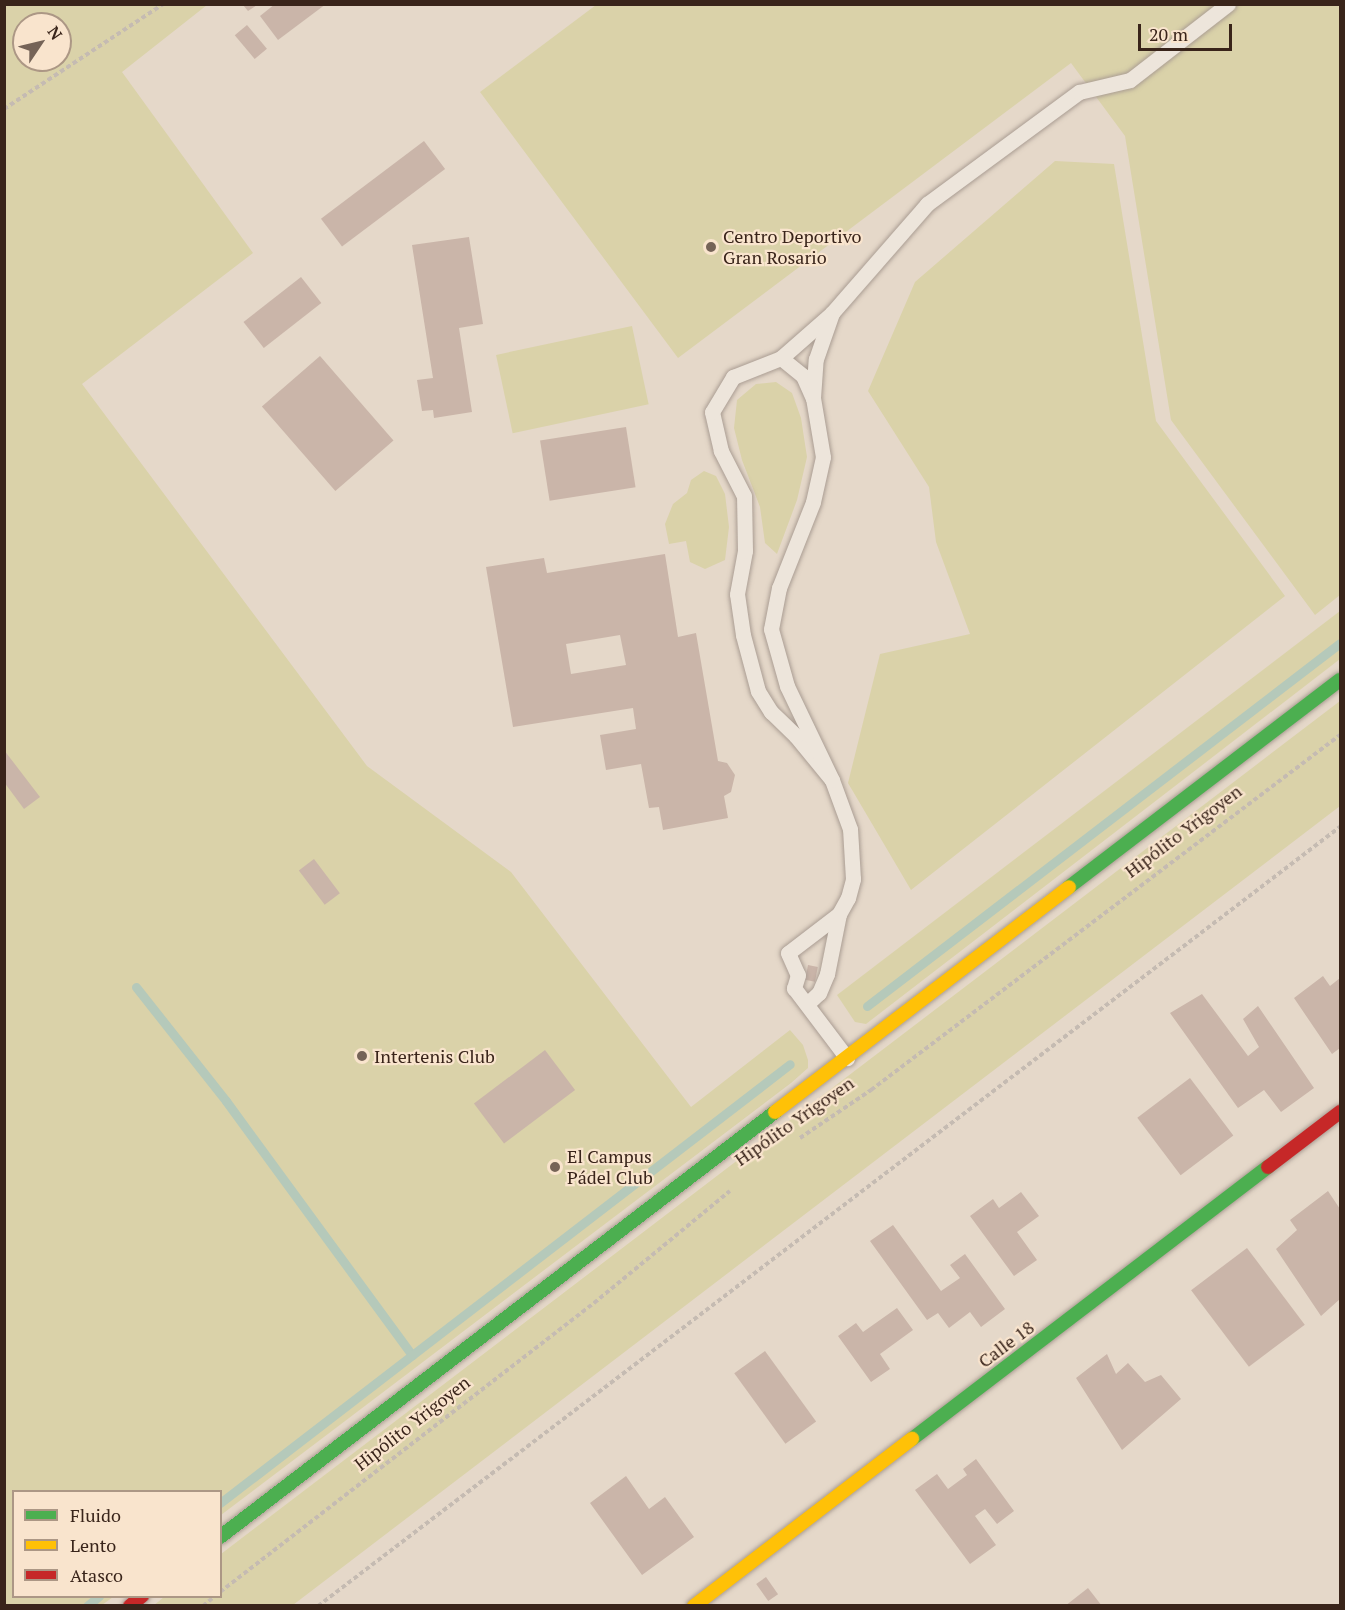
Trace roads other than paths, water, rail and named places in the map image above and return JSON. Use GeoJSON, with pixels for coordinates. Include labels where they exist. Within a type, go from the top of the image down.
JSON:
{"type":"FeatureCollection","features":[{"type":"Feature","properties":{"kind":"main road","name":"Hipólito Yrigoyen"},"geometry":{"type":"LineString","coordinates":[[222,1535],[1341,680]]}},
{"type":"Feature","properties":{"kind":"main road","name":"Calle 18"},"geometry":{"type":"LineString","coordinates":[[694,1605],[1341,1112]]}},
{"type":"Feature","properties":{"kind":"lane"},"geometry":{"type":"LineString","coordinates":[[832,780],[796,736],[771,712],[758,691],[743,635],[736,594],[746,551],[744,496],[721,451],[712,412],[733,377],[781,358],[832,313],[927,204],[1079,92],[1130,80],[1228,4]]}},
{"type":"Feature","properties":{"kind":"lane"},"geometry":{"type":"LineString","coordinates":[[807,1004],[819,993],[827,974],[839,914],[848,898],[853,879],[850,829],[832,780],[787,686],[771,629],[779,588],[813,502],[823,457],[813,398],[816,359],[832,313]]}},
{"type":"Feature","properties":{"kind":"lane"},"geometry":{"type":"LineString","coordinates":[[781,358],[802,376],[813,398]]}},
{"type":"Feature","properties":{"kind":"lane"},"geometry":{"type":"LineString","coordinates":[[839,914],[788,953],[798,975],[794,988],[847,1058]]}},
{"type":"Feature","properties":{"kind":"waterway"},"geometry":{"type":"LineString","coordinates":[[867,1006],[1340,643]]}},
{"type":"Feature","properties":{"kind":"waterway"},"geometry":{"type":"LineString","coordinates":[[136,987],[226,1101],[412,1355]]}},
{"type":"Feature","properties":{"kind":"waterway"},"geometry":{"type":"LineString","coordinates":[[222,1501],[790,1064]]}},
{"type":"Feature","properties":{"kind":"waterway"},"geometry":{"type":"LineString","coordinates":[[87,1606],[97,1598]]}},
{"type":"Feature","properties":{"kind":"place","name":"Centro Deportivo Gran Rosario"},"geometry":{"type":"Point","coordinates":[711,247]}},
{"type":"Feature","properties":{"kind":"place","name":"Intertenis Club"},"geometry":{"type":"Point","coordinates":[362,1056]}},
{"type":"Feature","properties":{"kind":"place","name":"El Campus Pádel Club"},"geometry":{"type":"Point","coordinates":[555,1167]}}]}
